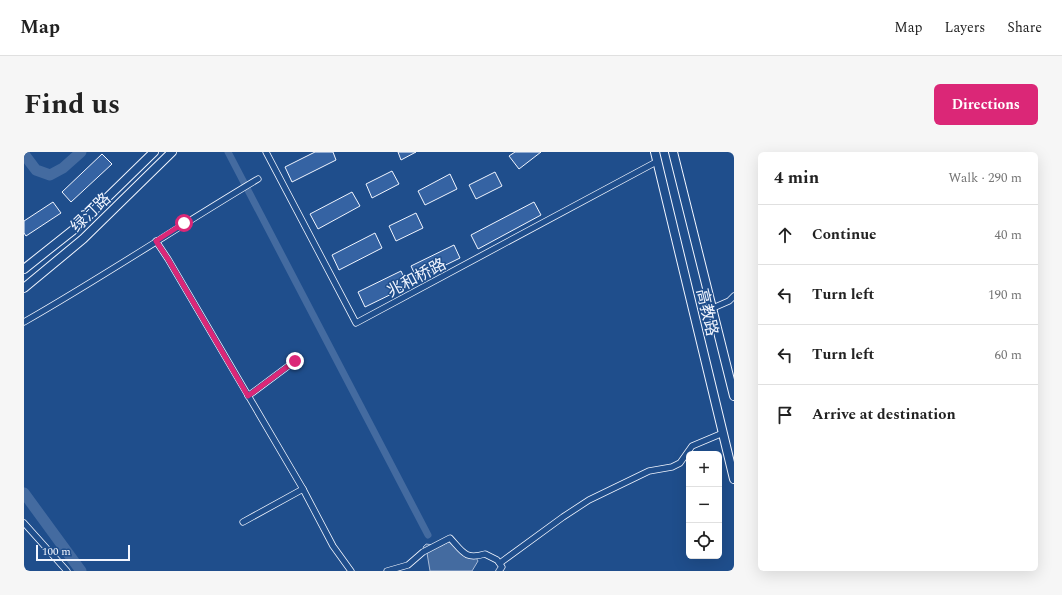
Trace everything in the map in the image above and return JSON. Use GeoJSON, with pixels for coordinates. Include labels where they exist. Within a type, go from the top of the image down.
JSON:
{"type":"FeatureCollection","features":[{"type":"Feature","properties":{"kind":"main road","name":"绿汀路"},"geometry":{"type":"LineString","coordinates":[[24,269],[77,227],[154,152]]}},
{"type":"Feature","properties":{"kind":"main road","name":"绿汀路"},"geometry":{"type":"LineString","coordinates":[[24,288],[82,239],[172,152]]}},
{"type":"Feature","properties":{"kind":"main road","name":"高教路"},"geometry":{"type":"LineString","coordinates":[[655,152],[734,479]]}},
{"type":"Feature","properties":{"kind":"main road","name":"高教路"},"geometry":{"type":"LineString","coordinates":[[674,152],[734,396]]}},
{"type":"Feature","properties":{"kind":"street","name":"兆和桥路"},"geometry":{"type":"LineString","coordinates":[[266,152],[356,323],[658,161]]}},
{"type":"Feature","properties":{"kind":"street"},"geometry":{"type":"LineString","coordinates":[[24,322],[92,284],[156,241],[258,179]]}},
{"type":"Feature","properties":{"kind":"street"},"geometry":{"type":"LineString","coordinates":[[156,241],[303,489],[333,546],[351,571]]}},
{"type":"Feature","properties":{"kind":"street"},"geometry":{"type":"LineString","coordinates":[[713,308],[729,301],[734,296]]}},
{"type":"Feature","properties":{"kind":"street"},"geometry":{"type":"LineString","coordinates":[[248,396],[295,361]]}},
{"type":"Feature","properties":{"kind":"street"},"geometry":{"type":"LineString","coordinates":[[500,563],[557,521],[589,500],[649,471],[672,467],[680,463],[692,446],[723,433]]}},
{"type":"Feature","properties":{"kind":"street"},"geometry":{"type":"LineString","coordinates":[[243,522],[303,489]]}},
{"type":"Feature","properties":{"kind":"street"},"geometry":{"type":"LineString","coordinates":[[24,522],[67,571]]}},
{"type":"Feature","properties":{"kind":"street"},"geometry":{"type":"LineString","coordinates":[[387,571],[408,565],[423,552],[450,538],[468,555],[477,557],[485,554],[500,563],[502,567],[500,571]]}},
{"type":"Feature","properties":{"kind":"water"},"geometry":{"type":"Polygon","coordinates":[[[450,541],[457,549],[474,554],[478,561],[472,571],[430,571],[427,553],[423,547],[426,544],[441,546],[450,541]]]}},
{"type":"Feature","properties":{"kind":"building"},"geometry":{"type":"Polygon","coordinates":[[[315,152],[333,152],[336,160],[292,182],[285,167],[315,152]]]}},
{"type":"Feature","properties":{"kind":"building"},"geometry":{"type":"Polygon","coordinates":[[[398,152],[416,152],[401,160],[398,152]]]}},
{"type":"Feature","properties":{"kind":"building"},"geometry":{"type":"Polygon","coordinates":[[[515,152],[541,152],[519,169],[509,156],[515,152]]]}},
{"type":"Feature","properties":{"kind":"building"},"geometry":{"type":"Polygon","coordinates":[[[102,154],[112,164],[71,202],[62,192],[102,154]]]}},
{"type":"Feature","properties":{"kind":"building"},"geometry":{"type":"Polygon","coordinates":[[[392,171],[399,184],[372,198],[366,184],[392,171]]]}},
{"type":"Feature","properties":{"kind":"building"},"geometry":{"type":"Polygon","coordinates":[[[495,172],[502,186],[476,199],[469,185],[495,172]]]}},
{"type":"Feature","properties":{"kind":"building"},"geometry":{"type":"Polygon","coordinates":[[[450,174],[457,189],[425,205],[418,191],[450,174]]]}},
{"type":"Feature","properties":{"kind":"building"},"geometry":{"type":"Polygon","coordinates":[[[352,192],[360,206],[318,229],[310,214],[352,192]]]}},
{"type":"Feature","properties":{"kind":"building"},"geometry":{"type":"Polygon","coordinates":[[[53,202],[61,213],[26,236],[24,233],[24,221],[53,202]]]}},
{"type":"Feature","properties":{"kind":"building"},"geometry":{"type":"Polygon","coordinates":[[[534,202],[541,215],[478,249],[471,235],[534,202]]]}},
{"type":"Feature","properties":{"kind":"building"},"geometry":{"type":"Polygon","coordinates":[[[416,213],[423,228],[396,241],[389,226],[416,213]]]}},
{"type":"Feature","properties":{"kind":"building"},"geometry":{"type":"Polygon","coordinates":[[[375,233],[382,248],[339,270],[332,255],[375,233]]]}},
{"type":"Feature","properties":{"kind":"building"},"geometry":{"type":"Polygon","coordinates":[[[454,245],[460,258],[417,279],[411,266],[454,245]]]}},
{"type":"Feature","properties":{"kind":"building"},"geometry":{"type":"Polygon","coordinates":[[[401,271],[408,286],[365,307],[358,292],[401,271]]]}},
{"type":"Feature","properties":{"kind":"waterway"},"geometry":{"type":"LineString","coordinates":[[24,154],[36,170],[50,175],[63,168],[81,152]]}},
{"type":"Feature","properties":{"kind":"waterway"},"geometry":{"type":"LineString","coordinates":[[228,152],[428,535]]}},
{"type":"Feature","properties":{"kind":"waterway"},"geometry":{"type":"LineString","coordinates":[[24,493],[81,571]]}},
{"type":"Feature","properties":{"kind":"route"},"geometry":{"type":"LineString","coordinates":[[184,223],[156,241],[248,396],[295,361]]}}]}
